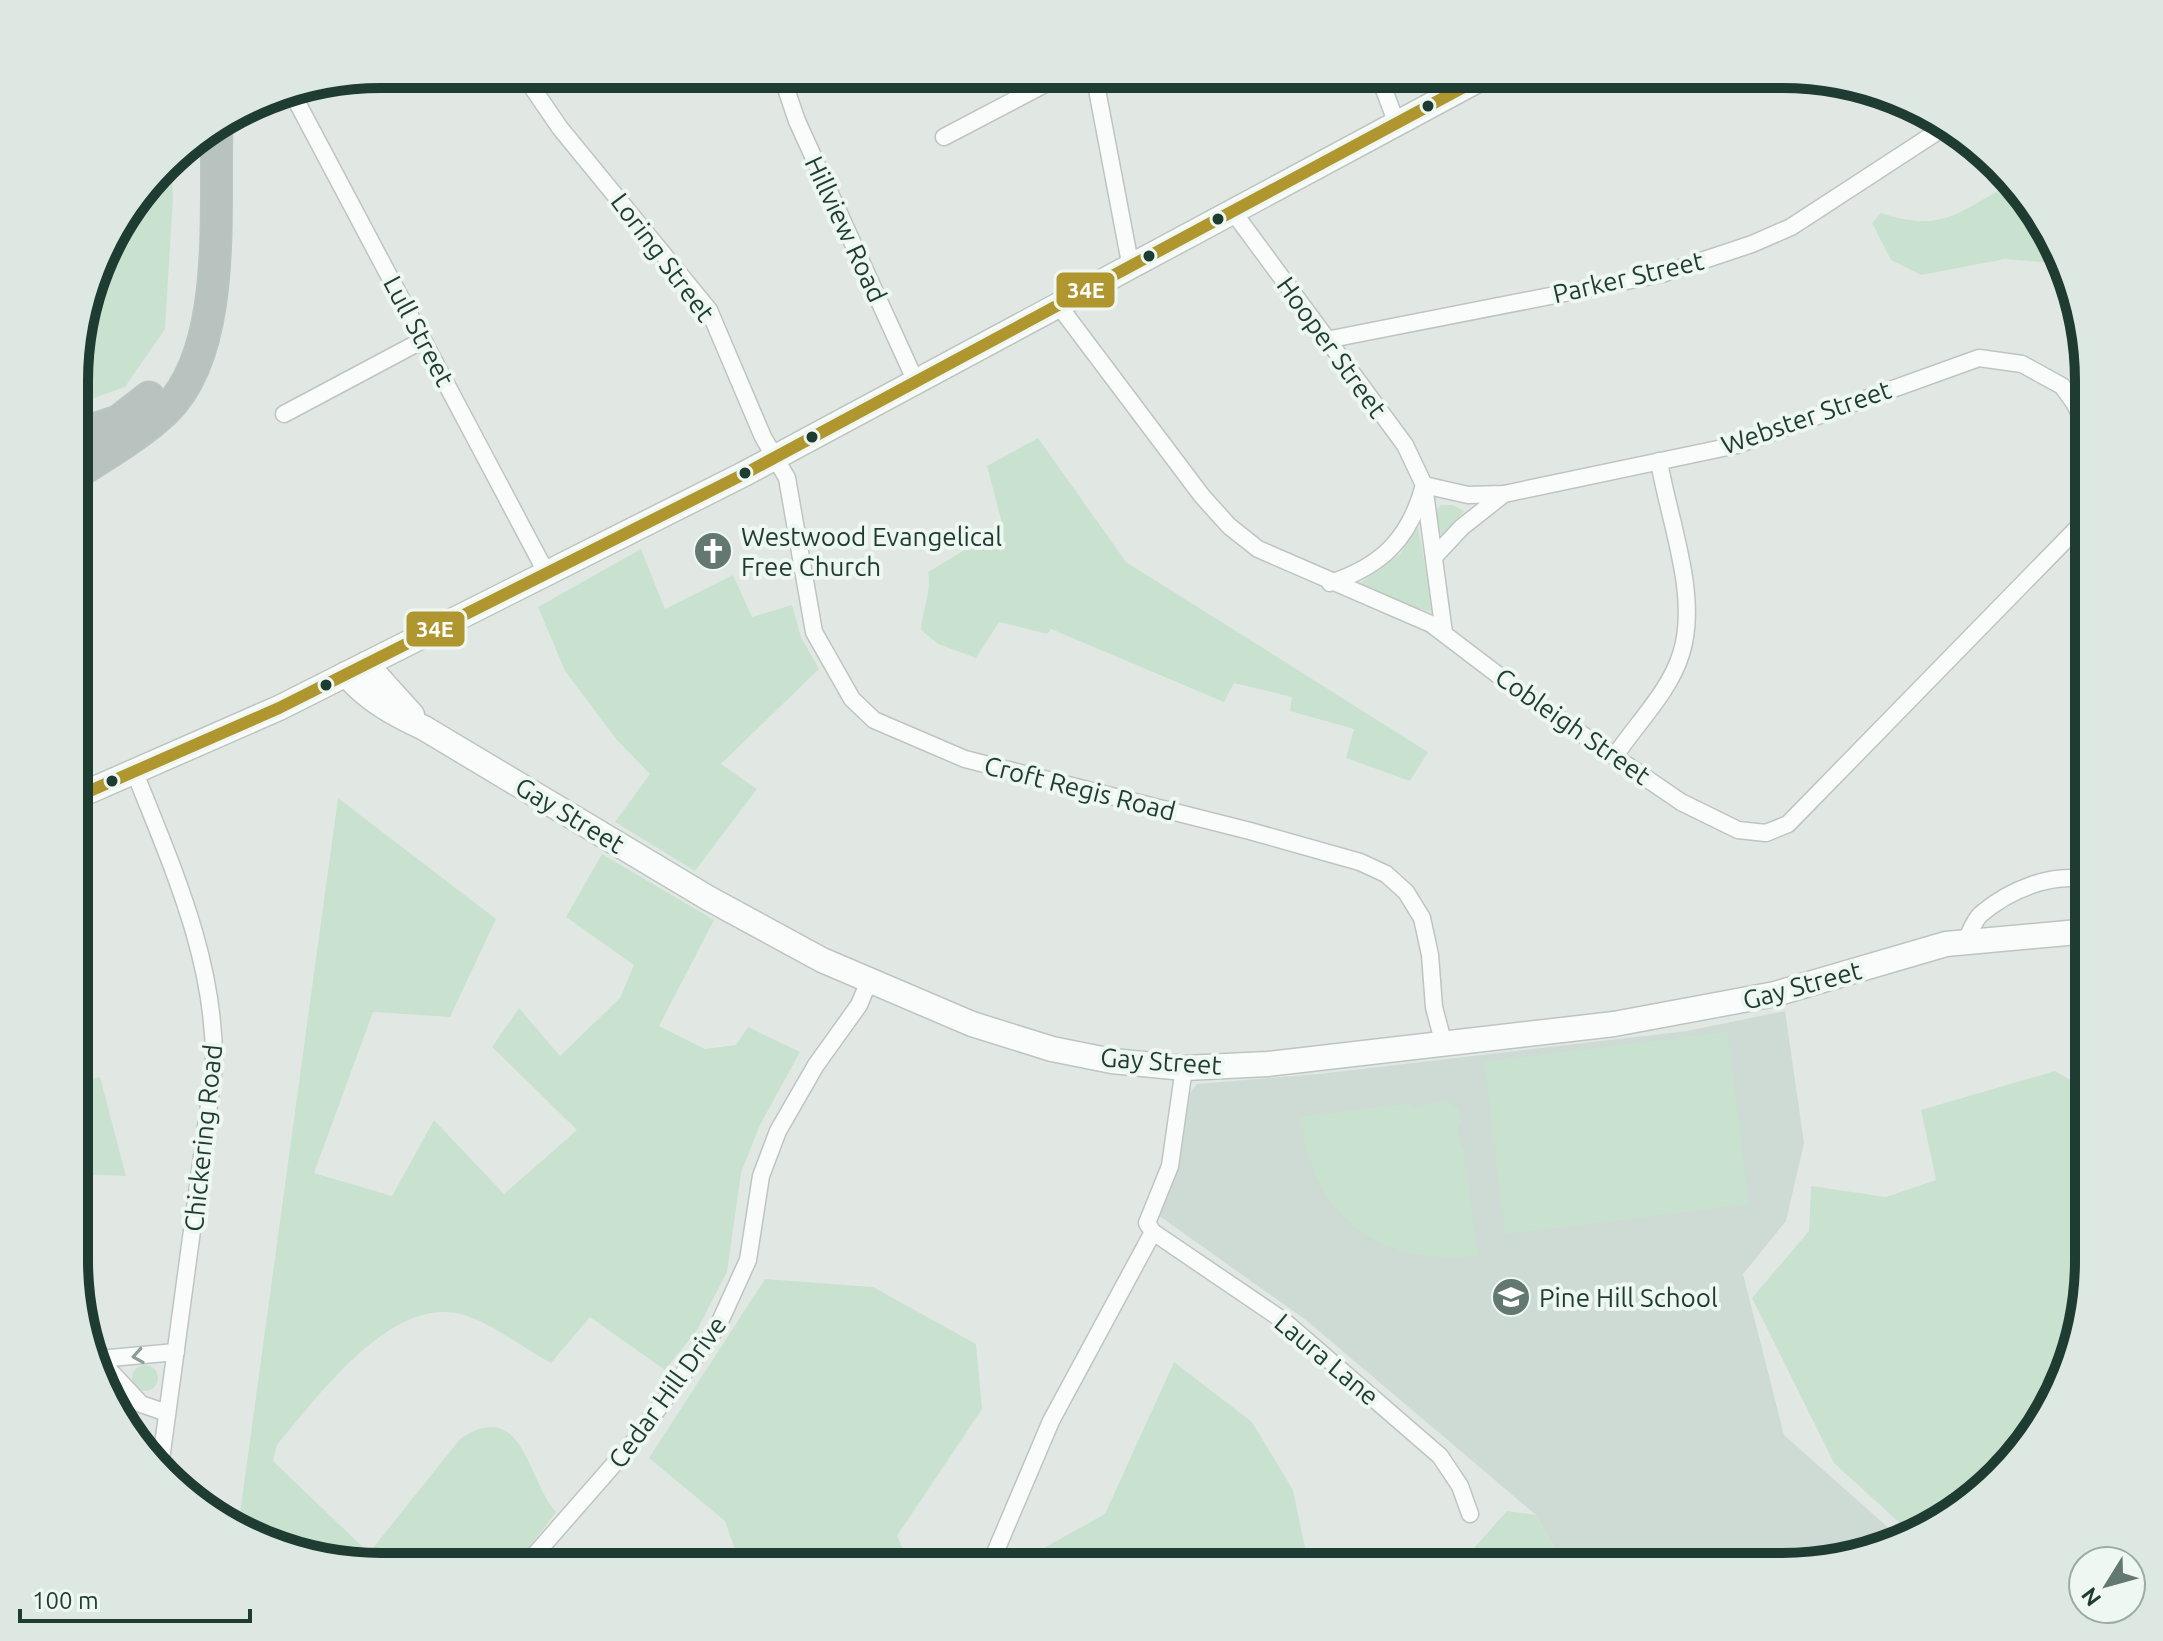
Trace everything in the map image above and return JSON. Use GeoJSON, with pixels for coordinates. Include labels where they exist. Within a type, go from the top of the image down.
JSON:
{"type":"FeatureCollection","features":[{"type":"Feature","properties":{"kind":"highway"},"geometry":{"type":"LineString","coordinates":[[88,466],[165,411],[198,363],[211,302],[217,138]]}},
{"type":"Feature","properties":{"kind":"highway"},"geometry":{"type":"LineString","coordinates":[[88,430],[130,413],[165,380],[182,351],[191,314],[197,153]]}},
{"type":"Feature","properties":{"kind":"street","name":"Loring Street"},"geometry":{"type":"LineString","coordinates":[[533,88],[560,128],[709,310],[763,437],[775,457]]}},
{"type":"Feature","properties":{"kind":"street","name":"Hillview Road"},"geometry":{"type":"LineString","coordinates":[[786,88],[797,121],[916,382]]}},
{"type":"Feature","properties":{"kind":"street"},"geometry":{"type":"LineString","coordinates":[[944,137],[1037,88]]}},
{"type":"Feature","properties":{"kind":"street"},"geometry":{"type":"LineString","coordinates":[[1097,88],[1131,268]]}},
{"type":"Feature","properties":{"kind":"street"},"geometry":{"type":"LineString","coordinates":[[1383,88],[1397,124]]}},
{"type":"Feature","properties":{"kind":"street"},"geometry":{"type":"LineString","coordinates":[[88,792],[356,669],[547,574],[775,457],[1463,88]]}},
{"type":"Feature","properties":{"kind":"street","name":"Lull Street"},"geometry":{"type":"LineString","coordinates":[[296,101],[547,574]]}},
{"type":"Feature","properties":{"kind":"street","name":"Parker Street"},"geometry":{"type":"LineString","coordinates":[[1326,340],[1662,274],[1752,244],[1791,227],[1937,132]]}},
{"type":"Feature","properties":{"kind":"street","name":"Hooper Street"},"geometry":{"type":"LineString","coordinates":[[1234,213],[1405,445],[1424,485],[1444,633]]}},
{"type":"Feature","properties":{"kind":"street","name":"Cobleigh Street"},"geometry":{"type":"LineString","coordinates":[[1059,306],[1229,526],[1266,554],[1406,612],[1444,633],[1523,694],[1681,802],[1738,830],[1766,833],[1788,824],[2075,530]]}},
{"type":"Feature","properties":{"kind":"street"},"geometry":{"type":"LineString","coordinates":[[284,414],[423,340]]}},
{"type":"Feature","properties":{"kind":"street","name":"Webster Street"},"geometry":{"type":"LineString","coordinates":[[1424,485],[1468,495],[1504,494],[1737,445],[1792,427],[1932,372],[1979,358],[2022,364],[2075,395]]}},
{"type":"Feature","properties":{"kind":"street","name":"Croft Regis Road"},"geometry":{"type":"LineString","coordinates":[[775,457],[787,478],[799,531],[806,599],[814,632],[852,699],[874,720],[965,759],[1250,831],[1360,862],[1386,874],[1406,892],[1422,918],[1430,955],[1434,1007],[1444,1045]]}},
{"type":"Feature","properties":{"kind":"street"},"geometry":{"type":"LineString","coordinates":[[1615,756],[1666,684],[1682,653],[1686,617],[1681,559],[1667,510],[1659,461]]}},
{"type":"Feature","properties":{"kind":"street"},"geometry":{"type":"LineString","coordinates":[[1330,583],[1370,566],[1394,548],[1412,519],[1424,485]]}},
{"type":"Feature","properties":{"kind":"street","name":"Webster Street"},"geometry":{"type":"LineString","coordinates":[[1434,557],[1462,527],[1504,494]]}},
{"type":"Feature","properties":{"kind":"street","name":"Gay Street"},"geometry":{"type":"LineString","coordinates":[[356,669],[424,728],[733,913],[869,981],[972,1024],[1052,1049],[1112,1061],[1184,1068],[1268,1064],[1444,1045],[1705,1009],[1775,994],[1946,944],[2075,928]]}},
{"type":"Feature","properties":{"kind":"street","name":"Chickering Road"},"geometry":{"type":"LineString","coordinates":[[135,773],[191,916],[213,1009],[214,1068],[162,1454]]}},
{"type":"Feature","properties":{"kind":"street"},"geometry":{"type":"LineString","coordinates":[[1965,942],[1978,916],[2005,898],[2040,882],[2075,878]]}},
{"type":"Feature","properties":{"kind":"street","name":"Cedar Hill Drive"},"geometry":{"type":"LineString","coordinates":[[542,1553],[636,1439],[718,1326],[748,1260],[761,1176],[778,1131],[816,1065],[859,1005],[869,981]]}},
{"type":"Feature","properties":{"kind":"street"},"geometry":{"type":"LineString","coordinates":[[995,1553],[1051,1421],[1153,1232],[1147,1223],[1170,1166],[1184,1068]]}},
{"type":"Feature","properties":{"kind":"street","name":"Laura Lane"},"geometry":{"type":"LineString","coordinates":[[1153,1232],[1284,1321],[1429,1446],[1440,1456],[1460,1486],[1470,1514]]}},
{"type":"Feature","properties":{"kind":"street"},"geometry":{"type":"LineString","coordinates":[[105,1357],[176,1352]]}},
{"type":"Feature","properties":{"kind":"street"},"geometry":{"type":"LineString","coordinates":[[109,1370],[141,1404],[167,1413]]}},
{"type":"Feature","properties":{"kind":"shaded area","name":"Pine Hill School"},"geometry":{"type":"Polygon","coordinates":[[[1785,1011],[1804,1143],[1786,1221],[1743,1274],[1784,1435],[1893,1531],[1858,1543],[1801,1552],[1550,1553],[1553,1546],[1536,1515],[1306,1320],[1158,1215],[1180,1162],[1190,1093],[1197,1084],[1319,1074],[1687,1031],[1785,1011]]]}},
{"type":"Feature","properties":{"kind":"green space"},"geometry":{"type":"Polygon","coordinates":[[[172,176],[165,329],[125,387],[88,400],[89,362],[98,305],[110,269],[127,234],[172,176]]]}},
{"type":"Feature","properties":{"kind":"green space"},"geometry":{"type":"Polygon","coordinates":[[[2002,188],[2026,218],[2050,263],[2005,259],[1921,275],[1891,260],[1872,223],[1881,213],[1920,221],[1949,217],[2002,188]]]}},
{"type":"Feature","properties":{"kind":"green space"},"geometry":{"type":"Polygon","coordinates":[[[1038,438],[1126,562],[1428,752],[1410,781],[1346,758],[1354,729],[1290,711],[1292,697],[1234,683],[1224,702],[1051,629],[1047,634],[999,622],[976,658],[938,644],[921,630],[929,586],[928,572],[1003,527],[987,466],[1038,438]]]}},
{"type":"Feature","properties":{"kind":"green space"},"geometry":{"type":"Polygon","coordinates":[[[1441,505],[1453,505],[1464,511],[1443,536],[1438,532],[1436,510],[1441,505]]]}},
{"type":"Feature","properties":{"kind":"green space"},"geometry":{"type":"Polygon","coordinates":[[[1418,527],[1433,612],[1389,601],[1358,585],[1400,554],[1418,527]]]}},
{"type":"Feature","properties":{"kind":"green space"},"geometry":{"type":"Polygon","coordinates":[[[641,549],[665,609],[733,575],[752,617],[792,605],[801,637],[819,669],[721,764],[757,789],[695,871],[615,822],[650,774],[616,739],[565,671],[538,607],[641,549]]]}},
{"type":"Feature","properties":{"kind":"green space"},"geometry":{"type":"Polygon","coordinates":[[[338,798],[496,919],[450,1017],[373,1012],[314,1173],[392,1196],[434,1120],[504,1194],[577,1130],[492,1047],[519,1008],[560,1056],[620,998],[634,965],[566,917],[602,854],[714,920],[659,1026],[705,1049],[736,1045],[748,1027],[800,1052],[760,1125],[741,1173],[727,1272],[697,1330],[665,1370],[590,1317],[551,1363],[497,1330],[464,1315],[437,1312],[410,1319],[358,1354],[335,1377],[277,1445],[273,1461],[368,1552],[305,1543],[240,1517],[338,798]]]}},
{"type":"Feature","properties":{"kind":"green space"},"geometry":{"type":"Polygon","coordinates":[[[1728,1032],[1749,1204],[1505,1234],[1484,1062],[1728,1032]]]}},
{"type":"Feature","properties":{"kind":"green space"},"geometry":{"type":"Polygon","coordinates":[[[2055,1071],[2075,1083],[2075,1260],[2065,1336],[2045,1390],[2026,1423],[1975,1480],[1945,1504],[1904,1527],[1834,1463],[1752,1298],[1809,1231],[1811,1186],[1886,1197],[1936,1180],[1921,1110],[2055,1071]]]}},
{"type":"Feature","properties":{"kind":"green space"},"geometry":{"type":"Polygon","coordinates":[[[100,1077],[126,1176],[88,1174],[88,1080],[100,1077]]]}},
{"type":"Feature","properties":{"kind":"green space"},"geometry":{"type":"Polygon","coordinates":[[[1446,1100],[1459,1109],[1461,1122],[1457,1126],[1460,1145],[1463,1146],[1478,1256],[1442,1257],[1410,1252],[1381,1243],[1356,1228],[1336,1208],[1320,1183],[1308,1153],[1300,1117],[1411,1103],[1412,1108],[1446,1100]]]}},
{"type":"Feature","properties":{"kind":"green space"},"geometry":{"type":"Polygon","coordinates":[[[765,1279],[873,1287],[976,1344],[982,1409],[897,1536],[905,1553],[736,1553],[725,1521],[649,1458],[765,1279]]]}},
{"type":"Feature","properties":{"kind":"green space"},"geometry":{"type":"Polygon","coordinates":[[[1174,1362],[1252,1422],[1293,1490],[1306,1553],[1035,1553],[1105,1514],[1174,1362]]]}},
{"type":"Feature","properties":{"kind":"green space"},"geometry":{"type":"Polygon","coordinates":[[[145,1365],[154,1369],[158,1378],[154,1387],[145,1391],[136,1387],[132,1378],[136,1369],[145,1365]]]}},
{"type":"Feature","properties":{"kind":"green space"},"geometry":{"type":"Polygon","coordinates":[[[481,1428],[498,1428],[511,1435],[522,1448],[546,1499],[556,1512],[525,1553],[369,1552],[460,1439],[481,1428]]]}},
{"type":"Feature","properties":{"kind":"green space"},"geometry":{"type":"Polygon","coordinates":[[[1507,1511],[1536,1515],[1553,1546],[1550,1553],[1470,1553],[1507,1511]]]}},
{"type":"Feature","properties":{"kind":"transit line","name":"34E"},"geometry":{"type":"LineString","coordinates":[[88,792],[279,708],[744,474],[1462,88]]}},
{"type":"Feature","properties":{"kind":"place","name":"Westwood Evangelical Free Church"},"geometry":{"type":"Point","coordinates":[713,551]}},
{"type":"Feature","properties":{"kind":"place","name":"Pine Hill School"},"geometry":{"type":"Point","coordinates":[1511,1297]}}]}
